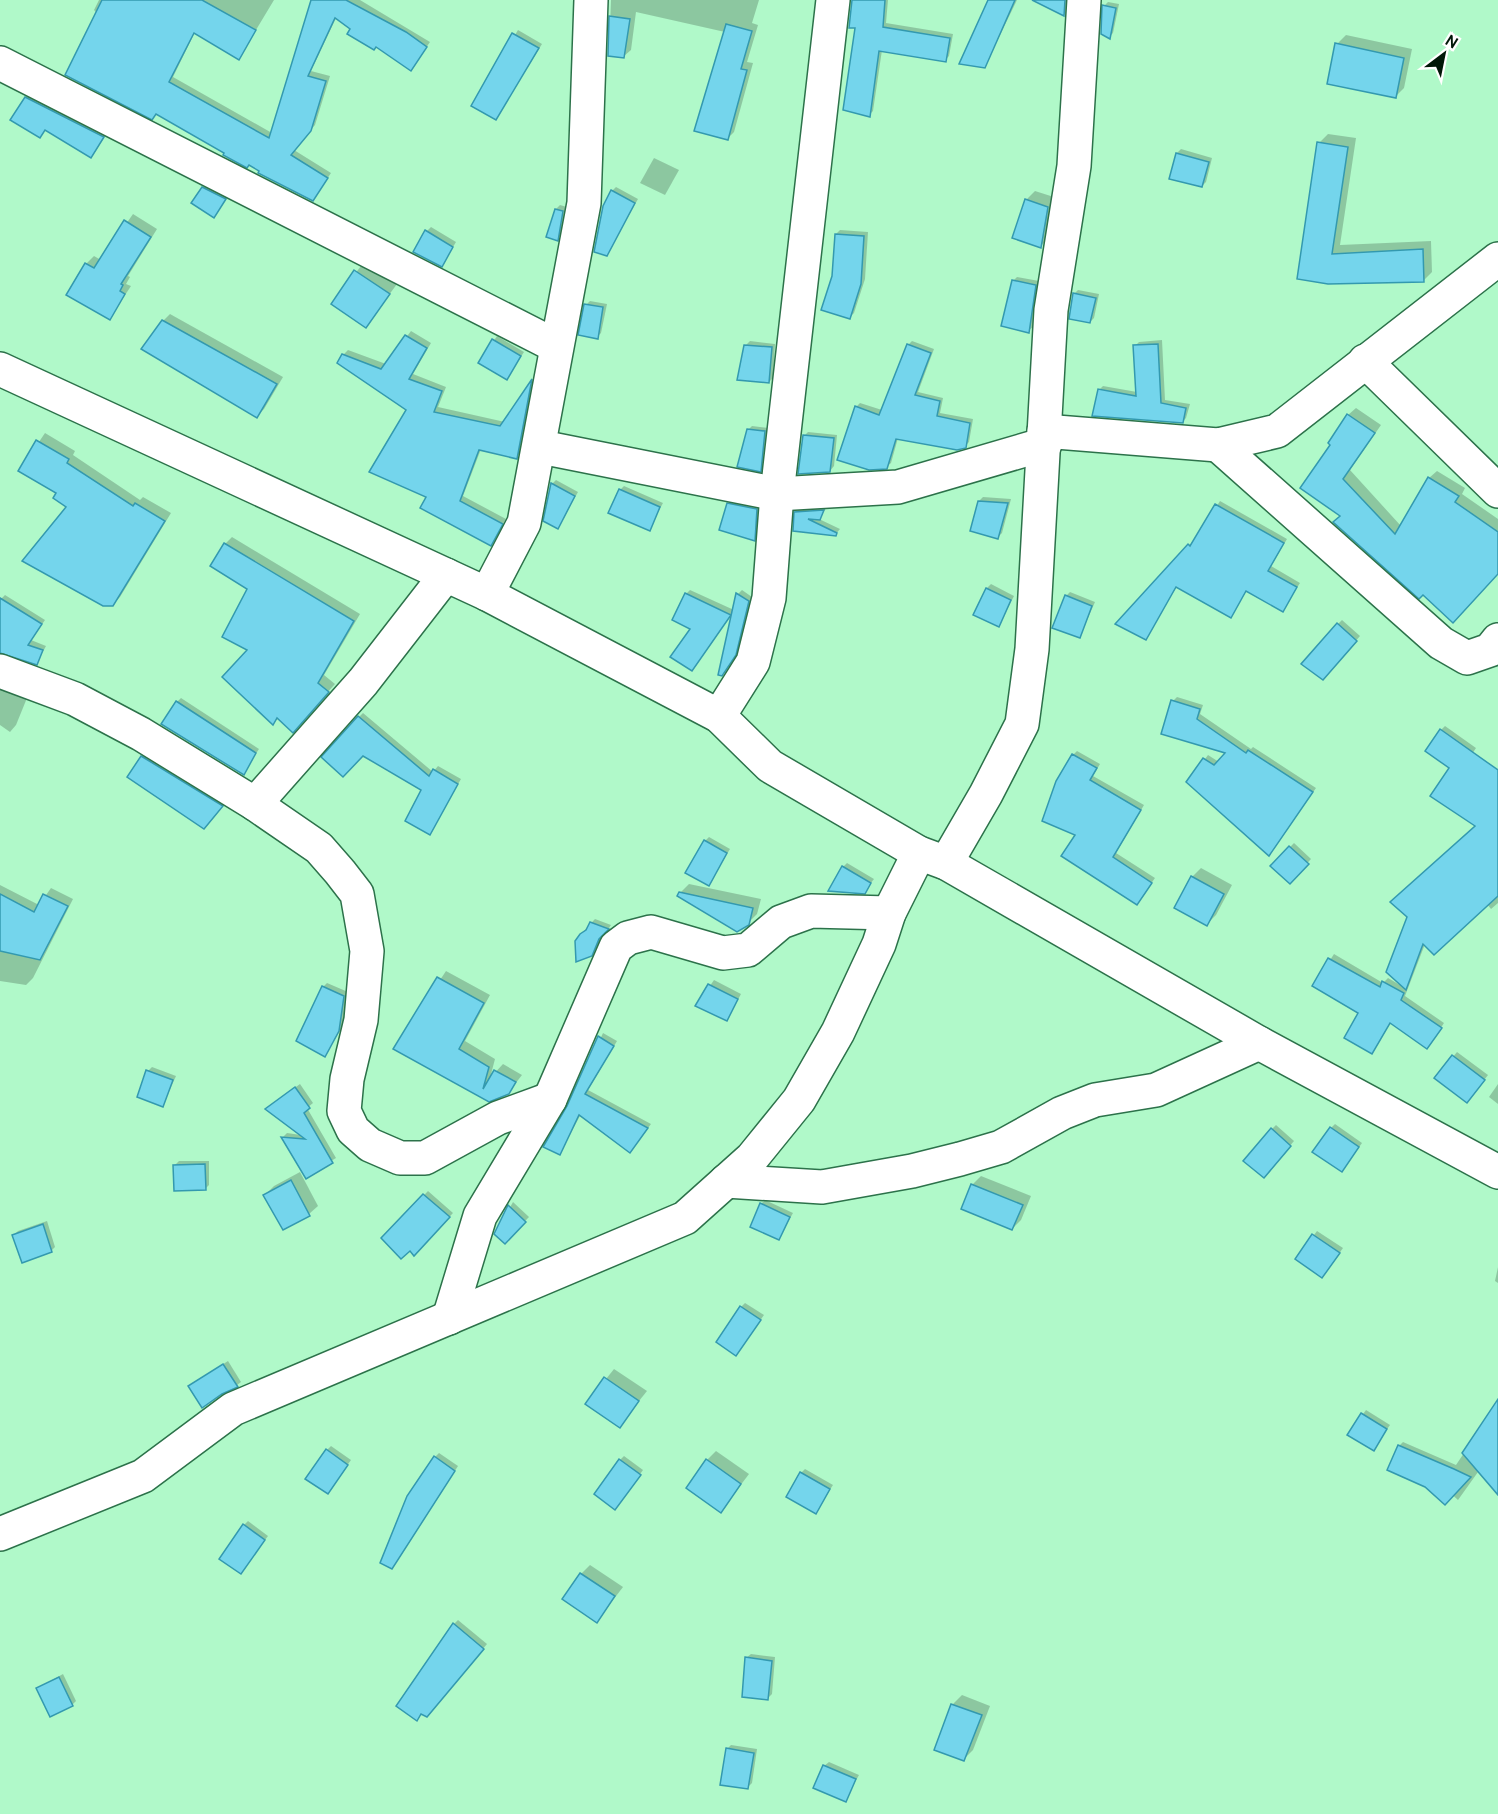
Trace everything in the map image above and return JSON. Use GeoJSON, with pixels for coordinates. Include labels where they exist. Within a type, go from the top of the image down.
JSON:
{"type":"FeatureCollection","features":[{"type":"Feature","properties":{"kind":"street"},"geometry":{"type":"LineString","coordinates":[[487,594],[524,523],[541,447],[556,346],[584,203],[591,0]]}},
{"type":"Feature","properties":{"kind":"street"},"geometry":{"type":"LineString","coordinates":[[719,716],[753,662],[769,598],[777,494],[833,0]]}},
{"type":"Feature","properties":{"kind":"street"},"geometry":{"type":"LineString","coordinates":[[0,1534],[143,1476],[233,1409],[685,1218],[752,1158],[799,1100],[838,1032],[879,944],[890,913],[932,858],[986,794],[1022,723],[1032,649],[1052,310],[1074,166],[1084,0]]}},
{"type":"Feature","properties":{"kind":"street"},"geometry":{"type":"LineString","coordinates":[[0,63],[556,346]]}},
{"type":"Feature","properties":{"kind":"street"},"geometry":{"type":"LineString","coordinates":[[541,447],[777,494],[898,487],[1044,437],[1218,445],[1277,431],[1498,259]]}},
{"type":"Feature","properties":{"kind":"street"},"geometry":{"type":"LineString","coordinates":[[1365,361],[1498,491]]}},
{"type":"Feature","properties":{"kind":"street"},"geometry":{"type":"LineString","coordinates":[[2,375],[487,594],[719,716],[770,766],[1259,1043],[1498,1172]]}},
{"type":"Feature","properties":{"kind":"street"},"geometry":{"type":"LineString","coordinates":[[1218,445],[1441,643],[1467,658],[1490,650],[1498,640]]}},
{"type":"Feature","properties":{"kind":"street"},"geometry":{"type":"LineString","coordinates":[[255,804],[363,682],[446,575]]}},
{"type":"Feature","properties":{"kind":"street"},"geometry":{"type":"LineString","coordinates":[[0,671],[75,699],[141,734],[255,804],[319,848],[357,894],[367,951],[361,1020],[347,1079],[344,1111],[353,1130],[370,1145],[400,1158],[425,1158],[498,1118],[550,1099]]}},
{"type":"Feature","properties":{"kind":"street"},"geometry":{"type":"LineString","coordinates":[[449,1318],[480,1216],[550,1099],[616,947],[628,938],[651,932],[723,952],[748,950],[781,922],[811,912],[890,913]]}},
{"type":"Feature","properties":{"kind":"street"},"geometry":{"type":"LineString","coordinates":[[726,1181],[822,1187],[912,1171],[951,1161],[1001,1147],[1062,1113],[1095,1100],[1156,1090],[1259,1043]]}},
{"type":"Feature","properties":{"kind":"building"},"geometry":{"type":"Polygon","coordinates":[[[102,0],[202,0],[256,30],[239,60],[194,33],[169,82],[269,138],[311,0],[346,0],[406,32],[427,47],[411,71],[376,47],[374,50],[347,34],[350,29],[335,18],[308,76],[326,81],[311,131],[291,155],[328,178],[313,201],[258,173],[259,171],[249,165],[247,168],[223,155],[224,153],[156,114],[152,120],[65,75],[102,0]]]}},
{"type":"Feature","properties":{"kind":"building"},"geometry":{"type":"Polygon","coordinates":[[[852,0],[885,0],[883,27],[950,38],[946,62],[879,51],[870,117],[843,110],[855,28],[849,28],[852,0]]]}},
{"type":"Feature","properties":{"kind":"building"},"geometry":{"type":"Polygon","coordinates":[[[988,0],[1015,0],[985,68],[959,64],[988,0]]]}},
{"type":"Feature","properties":{"kind":"building"},"geometry":{"type":"Polygon","coordinates":[[[1032,0],[1065,0],[1064,16],[1032,0]]]}},
{"type":"Feature","properties":{"kind":"building"},"geometry":{"type":"Polygon","coordinates":[[[1102,5],[1116,8],[1110,39],[1101,34],[1102,5]]]}},
{"type":"Feature","properties":{"kind":"building"},"geometry":{"type":"Polygon","coordinates":[[[609,16],[630,19],[624,58],[608,56],[609,16]]]}},
{"type":"Feature","properties":{"kind":"building"},"geometry":{"type":"Polygon","coordinates":[[[726,24],[752,31],[741,69],[747,70],[728,140],[694,131],[726,24]]]}},
{"type":"Feature","properties":{"kind":"building"},"geometry":{"type":"Polygon","coordinates":[[[512,33],[539,48],[496,120],[471,106],[512,33]]]}},
{"type":"Feature","properties":{"kind":"building"},"geometry":{"type":"Polygon","coordinates":[[[1335,43],[1404,58],[1396,98],[1327,84],[1335,43]]]}},
{"type":"Feature","properties":{"kind":"building"},"geometry":{"type":"Polygon","coordinates":[[[25,97],[104,137],[91,158],[45,130],[40,138],[10,120],[25,97]]]}},
{"type":"Feature","properties":{"kind":"building"},"geometry":{"type":"Polygon","coordinates":[[[1317,142],[1348,147],[1332,254],[1423,249],[1424,282],[1328,284],[1297,279],[1317,142]]]}},
{"type":"Feature","properties":{"kind":"building"},"geometry":{"type":"Polygon","coordinates":[[[1176,153],[1209,162],[1202,187],[1169,179],[1176,153]]]}},
{"type":"Feature","properties":{"kind":"building"},"geometry":{"type":"Polygon","coordinates":[[[202,187],[226,199],[214,218],[191,203],[202,187]]]}},
{"type":"Feature","properties":{"kind":"building"},"geometry":{"type":"Polygon","coordinates":[[[611,190],[635,203],[607,256],[594,252],[603,206],[611,190]]]}},
{"type":"Feature","properties":{"kind":"building"},"geometry":{"type":"Polygon","coordinates":[[[1025,199],[1048,207],[1041,248],[1012,238],[1025,199]]]}},
{"type":"Feature","properties":{"kind":"building"},"geometry":{"type":"Polygon","coordinates":[[[555,209],[563,211],[558,241],[546,237],[555,209]]]}},
{"type":"Feature","properties":{"kind":"building"},"geometry":{"type":"Polygon","coordinates":[[[124,220],[151,237],[121,284],[123,285],[120,291],[125,294],[110,320],[66,295],[85,263],[94,268],[124,220]]]}},
{"type":"Feature","properties":{"kind":"building"},"geometry":{"type":"Polygon","coordinates":[[[425,230],[453,247],[442,267],[413,252],[425,230]]]}},
{"type":"Feature","properties":{"kind":"building"},"geometry":{"type":"Polygon","coordinates":[[[835,234],[864,236],[861,284],[850,319],[821,310],[832,276],[835,234]]]}},
{"type":"Feature","properties":{"kind":"building"},"geometry":{"type":"Polygon","coordinates":[[[354,270],[390,294],[366,328],[331,304],[354,270]]]}},
{"type":"Feature","properties":{"kind":"building"},"geometry":{"type":"Polygon","coordinates":[[[1012,280],[1036,285],[1029,333],[1001,326],[1012,280]]]}},
{"type":"Feature","properties":{"kind":"building"},"geometry":{"type":"Polygon","coordinates":[[[1073,293],[1096,298],[1090,323],[1069,319],[1073,293]]]}},
{"type":"Feature","properties":{"kind":"building"},"geometry":{"type":"Polygon","coordinates":[[[584,304],[603,307],[598,339],[578,335],[584,304]]]}},
{"type":"Feature","properties":{"kind":"building"},"geometry":{"type":"Polygon","coordinates":[[[162,320],[277,384],[257,418],[141,349],[162,320]]]}},
{"type":"Feature","properties":{"kind":"building"},"geometry":{"type":"Polygon","coordinates":[[[405,335],[427,348],[409,379],[442,391],[434,412],[500,426],[532,379],[517,459],[479,450],[460,501],[503,524],[491,546],[420,508],[426,497],[369,472],[406,410],[337,363],[342,354],[381,369],[405,335]]]}},
{"type":"Feature","properties":{"kind":"building"},"geometry":{"type":"Polygon","coordinates":[[[492,339],[521,356],[507,380],[478,363],[492,339]]]}},
{"type":"Feature","properties":{"kind":"building"},"geometry":{"type":"Polygon","coordinates":[[[907,344],[931,353],[915,395],[940,401],[937,416],[970,423],[966,448],[957,450],[896,439],[887,469],[869,470],[837,460],[855,406],[879,415],[907,344]]]}},
{"type":"Feature","properties":{"kind":"building"},"geometry":{"type":"Polygon","coordinates":[[[1158,344],[1161,403],[1186,408],[1183,423],[1092,416],[1098,389],[1136,396],[1133,345],[1158,344]]]}},
{"type":"Feature","properties":{"kind":"building"},"geometry":{"type":"Polygon","coordinates":[[[744,345],[772,347],[769,383],[737,380],[744,345]]]}},
{"type":"Feature","properties":{"kind":"building"},"geometry":{"type":"Polygon","coordinates":[[[1347,414],[1375,433],[1343,479],[1395,534],[1428,477],[1459,496],[1455,502],[1498,532],[1498,574],[1453,623],[1423,595],[1419,599],[1333,522],[1340,516],[1300,488],[1330,445],[1328,443],[1347,414]]]}},
{"type":"Feature","properties":{"kind":"building"},"geometry":{"type":"Polygon","coordinates":[[[747,429],[765,431],[761,472],[737,467],[747,429]]]}},
{"type":"Feature","properties":{"kind":"building"},"geometry":{"type":"Polygon","coordinates":[[[803,435],[834,438],[830,472],[798,474],[803,435]]]}},
{"type":"Feature","properties":{"kind":"building"},"geometry":{"type":"Polygon","coordinates":[[[36,440],[69,459],[67,463],[133,506],[135,503],[165,521],[113,606],[103,606],[22,561],[66,507],[53,498],[56,493],[18,471],[36,440]]]}},
{"type":"Feature","properties":{"kind":"building"},"geometry":{"type":"Polygon","coordinates":[[[551,483],[575,496],[558,529],[543,521],[551,483]]]}},
{"type":"Feature","properties":{"kind":"building"},"geometry":{"type":"Polygon","coordinates":[[[619,489],[660,507],[650,531],[608,513],[619,489]]]}},
{"type":"Feature","properties":{"kind":"building"},"geometry":{"type":"Polygon","coordinates":[[[978,501],[1008,503],[998,539],[970,531],[978,501]]]}},
{"type":"Feature","properties":{"kind":"building"},"geometry":{"type":"Polygon","coordinates":[[[727,503],[757,509],[755,541],[719,530],[727,503]]]}},
{"type":"Feature","properties":{"kind":"building"},"geometry":{"type":"Polygon","coordinates":[[[1215,504],[1284,543],[1268,571],[1297,587],[1283,612],[1246,591],[1231,618],[1176,587],[1146,640],[1115,624],[1188,544],[1190,546],[1215,504]]]}},
{"type":"Feature","properties":{"kind":"building"},"geometry":{"type":"Polygon","coordinates":[[[824,510],[820,520],[808,519],[837,533],[836,536],[793,531],[794,512],[824,510]]]}},
{"type":"Feature","properties":{"kind":"building"},"geometry":{"type":"Polygon","coordinates":[[[224,543],[354,621],[318,683],[329,692],[293,733],[277,718],[273,725],[222,677],[247,650],[222,637],[247,589],[210,566],[224,543]]]}},
{"type":"Feature","properties":{"kind":"building"},"geometry":{"type":"Polygon","coordinates":[[[986,588],[1011,600],[999,627],[973,615],[986,588]]]}},
{"type":"Feature","properties":{"kind":"building"},"geometry":{"type":"Polygon","coordinates":[[[685,593],[731,615],[692,671],[670,657],[690,629],[672,620],[685,593]]]}},
{"type":"Feature","properties":{"kind":"building"},"geometry":{"type":"Polygon","coordinates":[[[736,593],[749,601],[736,655],[722,676],[718,675],[736,593]]]}},
{"type":"Feature","properties":{"kind":"building"},"geometry":{"type":"Polygon","coordinates":[[[1065,595],[1092,606],[1080,638],[1052,628],[1065,595]]]}},
{"type":"Feature","properties":{"kind":"building"},"geometry":{"type":"Polygon","coordinates":[[[0,598],[42,624],[28,645],[43,650],[37,665],[0,653],[0,598]]]}},
{"type":"Feature","properties":{"kind":"building"},"geometry":{"type":"Polygon","coordinates":[[[1337,623],[1357,641],[1323,680],[1301,664],[1337,623]]]}},
{"type":"Feature","properties":{"kind":"building"},"geometry":{"type":"Polygon","coordinates":[[[1171,700],[1200,709],[1197,719],[1246,753],[1248,750],[1313,792],[1269,856],[1186,782],[1203,758],[1214,765],[1225,753],[1161,734],[1171,700]]]}},
{"type":"Feature","properties":{"kind":"building"},"geometry":{"type":"Polygon","coordinates":[[[176,701],[256,753],[244,775],[161,724],[176,701]]]}},
{"type":"Feature","properties":{"kind":"building"},"geometry":{"type":"Polygon","coordinates":[[[358,716],[429,776],[433,769],[458,784],[430,835],[405,821],[421,790],[363,756],[343,777],[321,757],[358,716]]]}},
{"type":"Feature","properties":{"kind":"building"},"geometry":{"type":"Polygon","coordinates":[[[1440,729],[1498,770],[1498,896],[1434,955],[1423,944],[1406,990],[1386,972],[1407,917],[1390,902],[1475,826],[1430,796],[1449,768],[1425,751],[1440,729]]]}},
{"type":"Feature","properties":{"kind":"building"},"geometry":{"type":"Polygon","coordinates":[[[1072,754],[1097,768],[1090,780],[1141,810],[1113,857],[1152,883],[1137,905],[1061,856],[1075,835],[1042,821],[1056,781],[1072,754]]]}},
{"type":"Feature","properties":{"kind":"building"},"geometry":{"type":"Polygon","coordinates":[[[141,756],[223,806],[204,829],[127,777],[141,756]]]}},
{"type":"Feature","properties":{"kind":"building"},"geometry":{"type":"Polygon","coordinates":[[[704,840],[727,853],[709,886],[685,873],[704,840]]]}},
{"type":"Feature","properties":{"kind":"building"},"geometry":{"type":"Polygon","coordinates":[[[1289,846],[1309,864],[1290,884],[1270,866],[1289,846]]]}},
{"type":"Feature","properties":{"kind":"building"},"geometry":{"type":"Polygon","coordinates":[[[842,866],[871,883],[865,894],[828,891],[842,866]]]}},
{"type":"Feature","properties":{"kind":"building"},"geometry":{"type":"Polygon","coordinates":[[[1191,876],[1224,894],[1207,926],[1174,908],[1191,876]]]}},
{"type":"Feature","properties":{"kind":"building"},"geometry":{"type":"Polygon","coordinates":[[[679,892],[753,908],[749,925],[737,932],[677,896],[679,892]]]}},
{"type":"Feature","properties":{"kind":"building"},"geometry":{"type":"Polygon","coordinates":[[[0,894],[34,912],[43,894],[68,906],[40,960],[0,951],[0,894]]]}},
{"type":"Feature","properties":{"kind":"building"},"geometry":{"type":"Polygon","coordinates":[[[590,922],[609,929],[599,939],[592,956],[576,962],[575,941],[586,930],[590,922]]]}},
{"type":"Feature","properties":{"kind":"building"},"geometry":{"type":"Polygon","coordinates":[[[1328,958],[1380,987],[1382,981],[1404,993],[1401,1000],[1442,1028],[1427,1049],[1390,1023],[1372,1054],[1344,1038],[1358,1013],[1312,986],[1328,958]]]}},
{"type":"Feature","properties":{"kind":"building"},"geometry":{"type":"Polygon","coordinates":[[[437,977],[484,1003],[459,1049],[489,1067],[483,1089],[494,1070],[516,1082],[509,1094],[489,1102],[393,1049],[437,977]]]}},
{"type":"Feature","properties":{"kind":"building"},"geometry":{"type":"Polygon","coordinates":[[[708,984],[738,999],[727,1021],[695,1006],[708,984]]]}},
{"type":"Feature","properties":{"kind":"building"},"geometry":{"type":"Polygon","coordinates":[[[322,986],[344,996],[339,1031],[325,1057],[296,1041],[322,986]]]}},
{"type":"Feature","properties":{"kind":"building"},"geometry":{"type":"Polygon","coordinates":[[[598,1036],[614,1046],[585,1094],[648,1128],[630,1153],[579,1115],[560,1155],[543,1147],[567,1106],[598,1036]]]}},
{"type":"Feature","properties":{"kind":"building"},"geometry":{"type":"Polygon","coordinates":[[[1452,1055],[1485,1080],[1467,1103],[1434,1078],[1452,1055]]]}},
{"type":"Feature","properties":{"kind":"building"},"geometry":{"type":"Polygon","coordinates":[[[146,1070],[173,1080],[163,1107],[137,1097],[146,1070]]]}},
{"type":"Feature","properties":{"kind":"building"},"geometry":{"type":"Polygon","coordinates":[[[295,1087],[310,1108],[304,1113],[333,1163],[306,1179],[281,1137],[305,1139],[265,1109],[295,1087]]]}},
{"type":"Feature","properties":{"kind":"building"},"geometry":{"type":"Polygon","coordinates":[[[1330,1127],[1359,1147],[1342,1172],[1312,1152],[1330,1127]]]}},
{"type":"Feature","properties":{"kind":"building"},"geometry":{"type":"Polygon","coordinates":[[[1271,1128],[1291,1146],[1264,1178],[1243,1161],[1271,1128]]]}},
{"type":"Feature","properties":{"kind":"building"},"geometry":{"type":"Polygon","coordinates":[[[205,1164],[206,1190],[174,1191],[173,1165],[205,1164]]]}},
{"type":"Feature","properties":{"kind":"building"},"geometry":{"type":"Polygon","coordinates":[[[291,1180],[310,1216],[283,1230],[263,1195],[291,1180]]]}},
{"type":"Feature","properties":{"kind":"building"},"geometry":{"type":"Polygon","coordinates":[[[971,1184],[1023,1205],[1012,1230],[961,1209],[971,1184]]]}},
{"type":"Feature","properties":{"kind":"building"},"geometry":{"type":"Polygon","coordinates":[[[423,1194],[450,1217],[414,1256],[410,1251],[401,1259],[381,1238],[423,1194]]]}},
{"type":"Feature","properties":{"kind":"building"},"geometry":{"type":"Polygon","coordinates":[[[760,1203],[790,1217],[779,1240],[750,1227],[760,1203]]]}},
{"type":"Feature","properties":{"kind":"building"},"geometry":{"type":"Polygon","coordinates":[[[508,1205],[526,1222],[505,1244],[494,1234],[508,1205]]]}},
{"type":"Feature","properties":{"kind":"building"},"geometry":{"type":"Polygon","coordinates":[[[43,1224],[52,1252],[22,1263],[12,1235],[43,1224]]]}},
{"type":"Feature","properties":{"kind":"building"},"geometry":{"type":"Polygon","coordinates":[[[1312,1234],[1340,1253],[1322,1278],[1295,1259],[1312,1234]]]}},
{"type":"Feature","properties":{"kind":"building"},"geometry":{"type":"Polygon","coordinates":[[[740,1306],[761,1320],[736,1356],[716,1342],[740,1306]]]}},
{"type":"Feature","properties":{"kind":"building"},"geometry":{"type":"Polygon","coordinates":[[[223,1364],[238,1387],[222,1394],[202,1408],[188,1386],[223,1364]]]}},
{"type":"Feature","properties":{"kind":"building"},"geometry":{"type":"Polygon","coordinates":[[[604,1377],[639,1401],[620,1428],[585,1404],[604,1377]]]}},
{"type":"Feature","properties":{"kind":"building"},"geometry":{"type":"Polygon","coordinates":[[[1498,1399],[1498,1495],[1462,1453],[1498,1399]]]}},
{"type":"Feature","properties":{"kind":"building"},"geometry":{"type":"Polygon","coordinates":[[[1361,1413],[1387,1429],[1374,1451],[1347,1435],[1361,1413]]]}},
{"type":"Feature","properties":{"kind":"building"},"geometry":{"type":"Polygon","coordinates":[[[1398,1445],[1471,1477],[1445,1505],[1425,1487],[1387,1470],[1398,1445]]]}},
{"type":"Feature","properties":{"kind":"building"},"geometry":{"type":"Polygon","coordinates":[[[326,1449],[348,1465],[328,1494],[305,1479],[326,1449]]]}},
{"type":"Feature","properties":{"kind":"building"},"geometry":{"type":"Polygon","coordinates":[[[434,1456],[455,1471],[392,1569],[380,1563],[407,1496],[434,1456]]]}},
{"type":"Feature","properties":{"kind":"building"},"geometry":{"type":"Polygon","coordinates":[[[619,1459],[641,1475],[615,1510],[594,1494],[619,1459]]]}},
{"type":"Feature","properties":{"kind":"building"},"geometry":{"type":"Polygon","coordinates":[[[706,1459],[741,1484],[721,1513],[686,1488],[706,1459]]]}},
{"type":"Feature","properties":{"kind":"building"},"geometry":{"type":"Polygon","coordinates":[[[800,1472],[830,1489],[816,1514],[786,1497],[800,1472]]]}},
{"type":"Feature","properties":{"kind":"building"},"geometry":{"type":"Polygon","coordinates":[[[243,1524],[265,1540],[241,1574],[219,1559],[243,1524]]]}},
{"type":"Feature","properties":{"kind":"building"},"geometry":{"type":"Polygon","coordinates":[[[580,1573],[615,1596],[597,1623],[562,1599],[580,1573]]]}},
{"type":"Feature","properties":{"kind":"building"},"geometry":{"type":"Polygon","coordinates":[[[453,1623],[484,1649],[427,1717],[421,1714],[417,1721],[396,1706],[453,1623]]]}},
{"type":"Feature","properties":{"kind":"building"},"geometry":{"type":"Polygon","coordinates":[[[745,1657],[772,1661],[768,1700],[742,1697],[745,1657]]]}},
{"type":"Feature","properties":{"kind":"building"},"geometry":{"type":"Polygon","coordinates":[[[59,1677],[73,1706],[50,1717],[36,1688],[59,1677]]]}},
{"type":"Feature","properties":{"kind":"building"},"geometry":{"type":"Polygon","coordinates":[[[951,1704],[982,1715],[964,1761],[934,1750],[951,1704]]]}},
{"type":"Feature","properties":{"kind":"building"},"geometry":{"type":"Polygon","coordinates":[[[726,1748],[754,1753],[748,1789],[720,1785],[726,1748]]]}},
{"type":"Feature","properties":{"kind":"building"},"geometry":{"type":"Polygon","coordinates":[[[823,1765],[856,1779],[846,1802],[813,1788],[823,1765]]]}}]}
